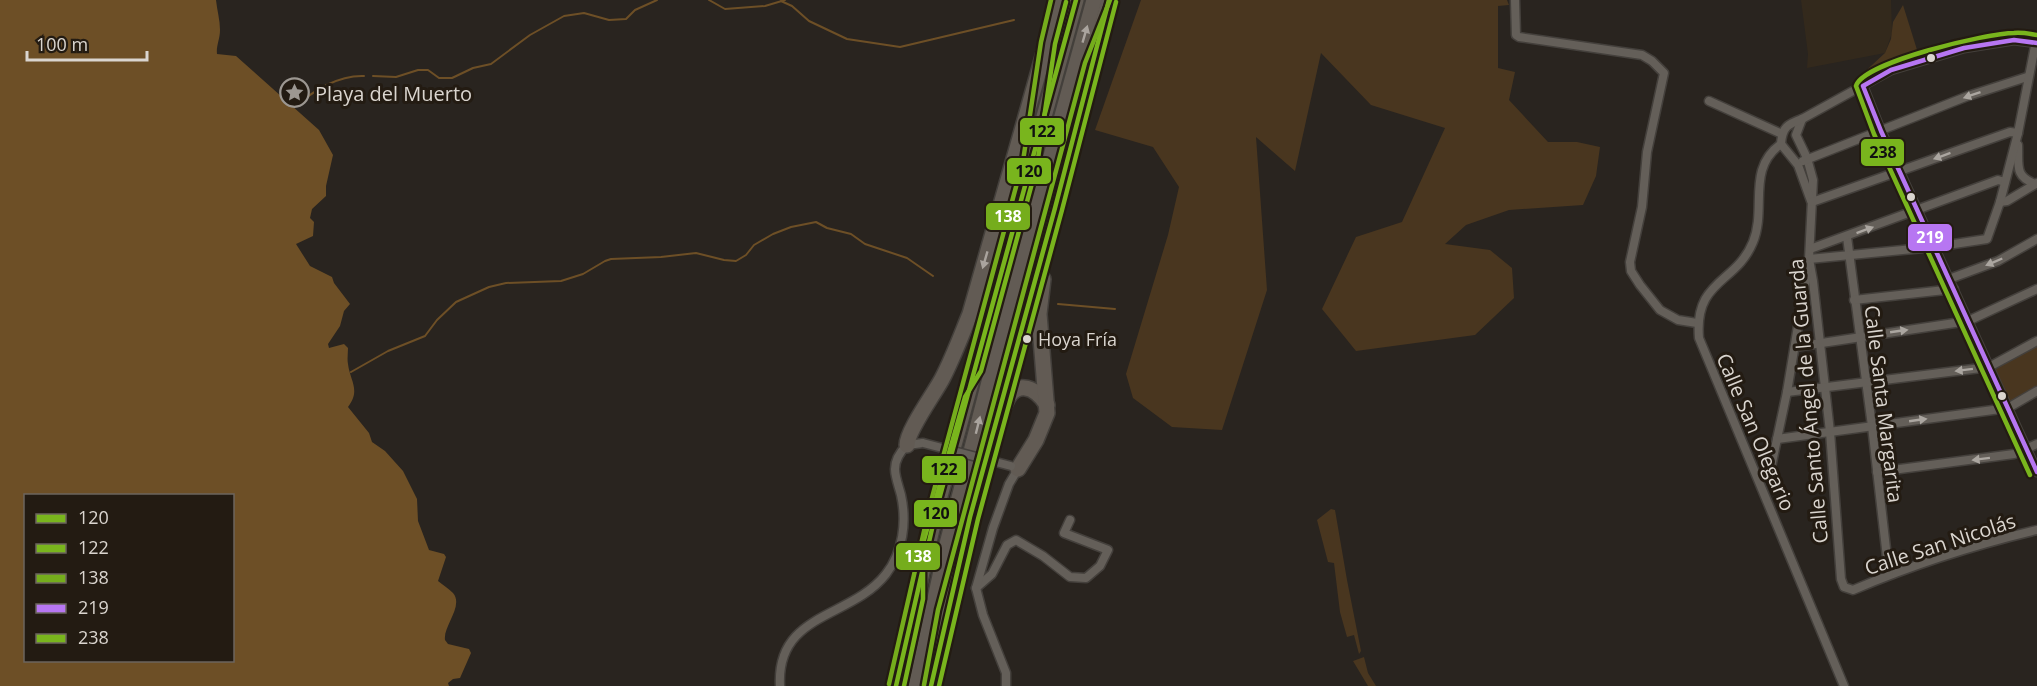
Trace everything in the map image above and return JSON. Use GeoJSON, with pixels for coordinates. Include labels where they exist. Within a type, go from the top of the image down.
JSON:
{"type":"FeatureCollection","features":[{"type":"Feature","properties":{"kind":"highway"},"geometry":{"type":"LineString","coordinates":[[907,445],[908,436],[952,359],[970,314],[1059,0]]}},
{"type":"Feature","properties":{"kind":"highway"},"geometry":{"type":"LineString","coordinates":[[896,686],[937,507],[1076,0]]}},
{"type":"Feature","properties":{"kind":"highway"},"geometry":{"type":"LineString","coordinates":[[916,686],[946,548],[994,359],[1094,0]]}},
{"type":"Feature","properties":{"kind":"highway"},"geometry":{"type":"LineString","coordinates":[[930,686],[945,612],[1109,0]]}},
{"type":"Feature","properties":{"kind":"highway"},"geometry":{"type":"LineString","coordinates":[[1092,65],[1118,0]]}},
{"type":"Feature","properties":{"kind":"highway"},"geometry":{"type":"LineString","coordinates":[[1030,163],[1048,43]]}},
{"type":"Feature","properties":{"kind":"highway"},"geometry":{"type":"LineString","coordinates":[[1014,467],[1041,430],[1047,413],[1039,314],[1047,237]]}},
{"type":"Feature","properties":{"kind":"highway"},"geometry":{"type":"LineString","coordinates":[[990,442],[998,428],[1008,396],[1016,390],[1023,387],[1030,388],[1042,396],[1047,405]]}},
{"type":"Feature","properties":{"kind":"street"},"geometry":{"type":"LineString","coordinates":[[1515,0],[1515,29],[1519,37],[1642,55],[1652,61],[1664,74],[1647,152],[1642,207],[1630,261],[1630,271],[1660,310],[1678,320],[1697,323],[1706,297],[1716,284],[1739,265],[1750,250],[1755,236],[1762,169],[1772,150],[1781,144],[1789,124],[1803,120],[1891,70],[1964,48],[2014,40],[2037,41],[2027,77],[2018,132],[2000,202],[1987,239],[1809,260]]}},
{"type":"Feature","properties":{"kind":"street"},"geometry":{"type":"LineString","coordinates":[[1798,165],[1807,158],[1968,96],[2027,77]]}},
{"type":"Feature","properties":{"kind":"street"},"geometry":{"type":"LineString","coordinates":[[1863,86],[1899,172],[2037,472]]}},
{"type":"Feature","properties":{"kind":"street"},"geometry":{"type":"LineString","coordinates":[[1708,101],[1796,135],[1803,120]]}},
{"type":"Feature","properties":{"kind":"street"},"geometry":{"type":"LineString","coordinates":[[1812,202],[2010,132],[2018,132]]}},
{"type":"Feature","properties":{"kind":"street"},"geometry":{"type":"LineString","coordinates":[[2018,132],[2019,174],[2023,179],[2036,184]]}},
{"type":"Feature","properties":{"kind":"street","name":"Calle Santo Ángel de la Guarda"},"geometry":{"type":"LineString","coordinates":[[1796,135],[1807,158],[1813,180],[1809,260],[1821,343],[1830,432],[1841,579],[1844,587],[1853,590]]}},
{"type":"Feature","properties":{"kind":"street","name":"Calle Santo Ángel de la Guarda"},"geometry":{"type":"LineString","coordinates":[[1781,144],[1798,165],[1804,187],[1812,202]]}},
{"type":"Feature","properties":{"kind":"street"},"geometry":{"type":"LineString","coordinates":[[1810,249],[1998,180],[2005,182]]}},
{"type":"Feature","properties":{"kind":"street"},"geometry":{"type":"LineString","coordinates":[[2000,202],[2007,201],[2036,184]]}},
{"type":"Feature","properties":{"kind":"street","name":"Calle Santa Margarita"},"geometry":{"type":"LineString","coordinates":[[1847,237],[1889,575]]}},
{"type":"Feature","properties":{"kind":"street"},"geometry":{"type":"LineString","coordinates":[[1949,279],[1998,261],[2037,239]]}},
{"type":"Feature","properties":{"kind":"street","name":"Calle San Olegario"},"geometry":{"type":"LineString","coordinates":[[1770,471],[1787,392],[1809,260]]}},
{"type":"Feature","properties":{"kind":"street"},"geometry":{"type":"LineString","coordinates":[[1854,300],[1954,289]]}},
{"type":"Feature","properties":{"kind":"street"},"geometry":{"type":"LineString","coordinates":[[1795,347],[1968,321],[2037,289]]}},
{"type":"Feature","properties":{"kind":"street"},"geometry":{"type":"LineString","coordinates":[[1803,298],[1815,298]]}},
{"type":"Feature","properties":{"kind":"street","name":"Calle San Olegario"},"geometry":{"type":"LineString","coordinates":[[1697,323],[1698,338],[1844,686]]}},
{"type":"Feature","properties":{"kind":"street"},"geometry":{"type":"LineString","coordinates":[[1787,392],[1989,366],[2037,341]]}},
{"type":"Feature","properties":{"kind":"street"},"geometry":{"type":"LineString","coordinates":[[1777,439],[2008,408],[2037,392]]}},
{"type":"Feature","properties":{"kind":"street"},"geometry":{"type":"LineString","coordinates":[[780,686],[784,651],[791,641],[813,621],[868,591],[882,578],[893,562],[902,537],[904,521],[902,497],[895,467],[897,458],[907,445],[923,442],[1014,467],[976,588],[983,615],[1006,673],[1006,686]]}},
{"type":"Feature","properties":{"kind":"street"},"geometry":{"type":"LineString","coordinates":[[1877,472],[2014,454],[2037,444]]}},
{"type":"Feature","properties":{"kind":"street"},"geometry":{"type":"LineString","coordinates":[[976,588],[992,574],[1007,545],[1016,540],[1043,556],[1070,577],[1086,578],[1100,566],[1108,550],[1064,533],[1070,520]]}},
{"type":"Feature","properties":{"kind":"street","name":"Calle San Nicolás"},"geometry":{"type":"LineString","coordinates":[[1853,590],[1889,575],[1999,539],[2037,530]]}},
{"type":"Feature","properties":{"kind":"shaded area"},"geometry":{"type":"Polygon","coordinates":[[[0,0],[216,0],[220,22],[217,54],[236,56],[319,130],[333,155],[326,196],[312,209],[310,218],[314,222],[313,236],[296,244],[310,266],[332,277],[350,304],[344,311],[340,326],[328,344],[329,348],[344,344],[348,348],[354,395],[348,407],[369,433],[372,442],[385,451],[403,471],[417,499],[418,521],[429,550],[444,554],[446,557],[438,581],[453,593],[456,604],[445,640],[448,644],[469,649],[471,653],[460,678],[453,679],[448,683],[449,686],[0,686],[0,0]]]}},
{"type":"Feature","properties":{"kind":"shaded area"},"geometry":{"type":"Polygon","coordinates":[[[1141,0],[1507,0],[1509,5],[1498,6],[1498,68],[1515,72],[1509,100],[1548,142],[1577,142],[1600,147],[1596,176],[1583,205],[1509,210],[1466,225],[1445,244],[1490,250],[1512,268],[1514,298],[1475,335],[1356,351],[1322,309],[1356,237],[1402,222],[1445,128],[1371,105],[1321,53],[1295,171],[1256,137],[1267,290],[1222,430],[1172,427],[1133,398],[1126,374],[1168,235],[1179,187],[1153,147],[1095,130],[1141,0]]]}},
{"type":"Feature","properties":{"kind":"shaded area"},"geometry":{"type":"Polygon","coordinates":[[[1801,0],[1891,0],[1892,33],[1885,53],[1807,68],[1808,54],[1801,0]]]}},
{"type":"Feature","properties":{"kind":"shaded area"},"geometry":{"type":"Polygon","coordinates":[[[1903,5],[1918,53],[1858,78],[1885,53],[1891,39],[1893,22],[1903,5]]]}},
{"type":"Feature","properties":{"kind":"shaded area"},"geometry":{"type":"Polygon","coordinates":[[[2037,341],[2037,391],[2008,408],[1989,367],[2037,341]]]}},
{"type":"Feature","properties":{"kind":"shaded area"},"geometry":{"type":"Polygon","coordinates":[[[1331,509],[1335,510],[1361,651],[1359,654],[1354,635],[1347,637],[1340,612],[1334,563],[1328,562],[1317,520],[1331,509]]]}},
{"type":"Feature","properties":{"kind":"shaded area"},"geometry":{"type":"Polygon","coordinates":[[[1364,657],[1368,673],[1376,686],[1368,686],[1353,661],[1364,657]]]}},
{"type":"Feature","properties":{"kind":"waterway"},"geometry":{"type":"LineString","coordinates":[[373,76],[396,77],[418,70],[428,70],[439,78],[452,78],[473,68],[491,64],[530,35],[564,16],[584,13],[609,20],[626,19],[635,10],[657,0]]}},
{"type":"Feature","properties":{"kind":"waterway"},"geometry":{"type":"LineString","coordinates":[[709,0],[725,9],[765,6],[785,0]]}},
{"type":"Feature","properties":{"kind":"waterway"},"geometry":{"type":"LineString","coordinates":[[781,1],[792,6],[809,21],[847,39],[900,47],[1014,20]]}},
{"type":"Feature","properties":{"kind":"waterway"},"geometry":{"type":"LineString","coordinates":[[294,106],[336,81],[364,76]]}},
{"type":"Feature","properties":{"kind":"waterway"},"geometry":{"type":"LineString","coordinates":[[351,372],[388,351],[425,336],[437,320],[456,302],[489,287],[506,283],[561,281],[583,274],[611,259],[696,253],[736,261],[746,255],[754,245],[773,234],[791,227],[816,222],[827,228],[851,234],[865,244],[907,258],[933,276]]}},
{"type":"Feature","properties":{"kind":"waterway"},"geometry":{"type":"LineString","coordinates":[[1058,304],[1115,309]]}},
{"type":"Feature","properties":{"kind":"transit line","name":"138"},"geometry":{"type":"LineString","coordinates":[[889,684],[930,505],[1023,161],[1041,42],[1051,0]]}},
{"type":"Feature","properties":{"kind":"transit line","name":"120"},"geometry":{"type":"LineString","coordinates":[[896,686],[937,507],[1076,0]]}},
{"type":"Feature","properties":{"kind":"transit line","name":"120"},"geometry":{"type":"LineString","coordinates":[[931,686],[970,517],[1055,208],[1109,0]]}},
{"type":"Feature","properties":{"kind":"transit line","name":"138"},"geometry":{"type":"LineString","coordinates":[[924,685],[938,610],[1085,63],[1110,0]]}},
{"type":"Feature","properties":{"kind":"transit line","name":"122"},"geometry":{"type":"LineString","coordinates":[[904,686],[923,599],[924,540],[965,397],[981,371],[1037,165],[1055,44],[1066,2]]}},
{"type":"Feature","properties":{"kind":"transit line","name":"122"},"geometry":{"type":"LineString","coordinates":[[939,686],[978,519],[1116,2]]}},
{"type":"Feature","properties":{"kind":"transit line","name":"238"},"geometry":{"type":"LineString","coordinates":[[2030,475],[1874,134],[1856,86],[1864,77],[1880,68],[1954,43],[2000,34],[2037,35]]}},
{"type":"Feature","properties":{"kind":"transit line","name":"219"},"geometry":{"type":"LineString","coordinates":[[2037,43],[2014,40],[1964,48],[1891,70],[1863,86],[1881,131],[2037,472]]}},
{"type":"Feature","properties":{"kind":"place","name":"Playa del Muerto"},"geometry":{"type":"Point","coordinates":[294,93]}},
{"type":"Feature","properties":{"kind":"place","name":"Hoya Fría"},"geometry":{"type":"Point","coordinates":[1027,339]}}]}
